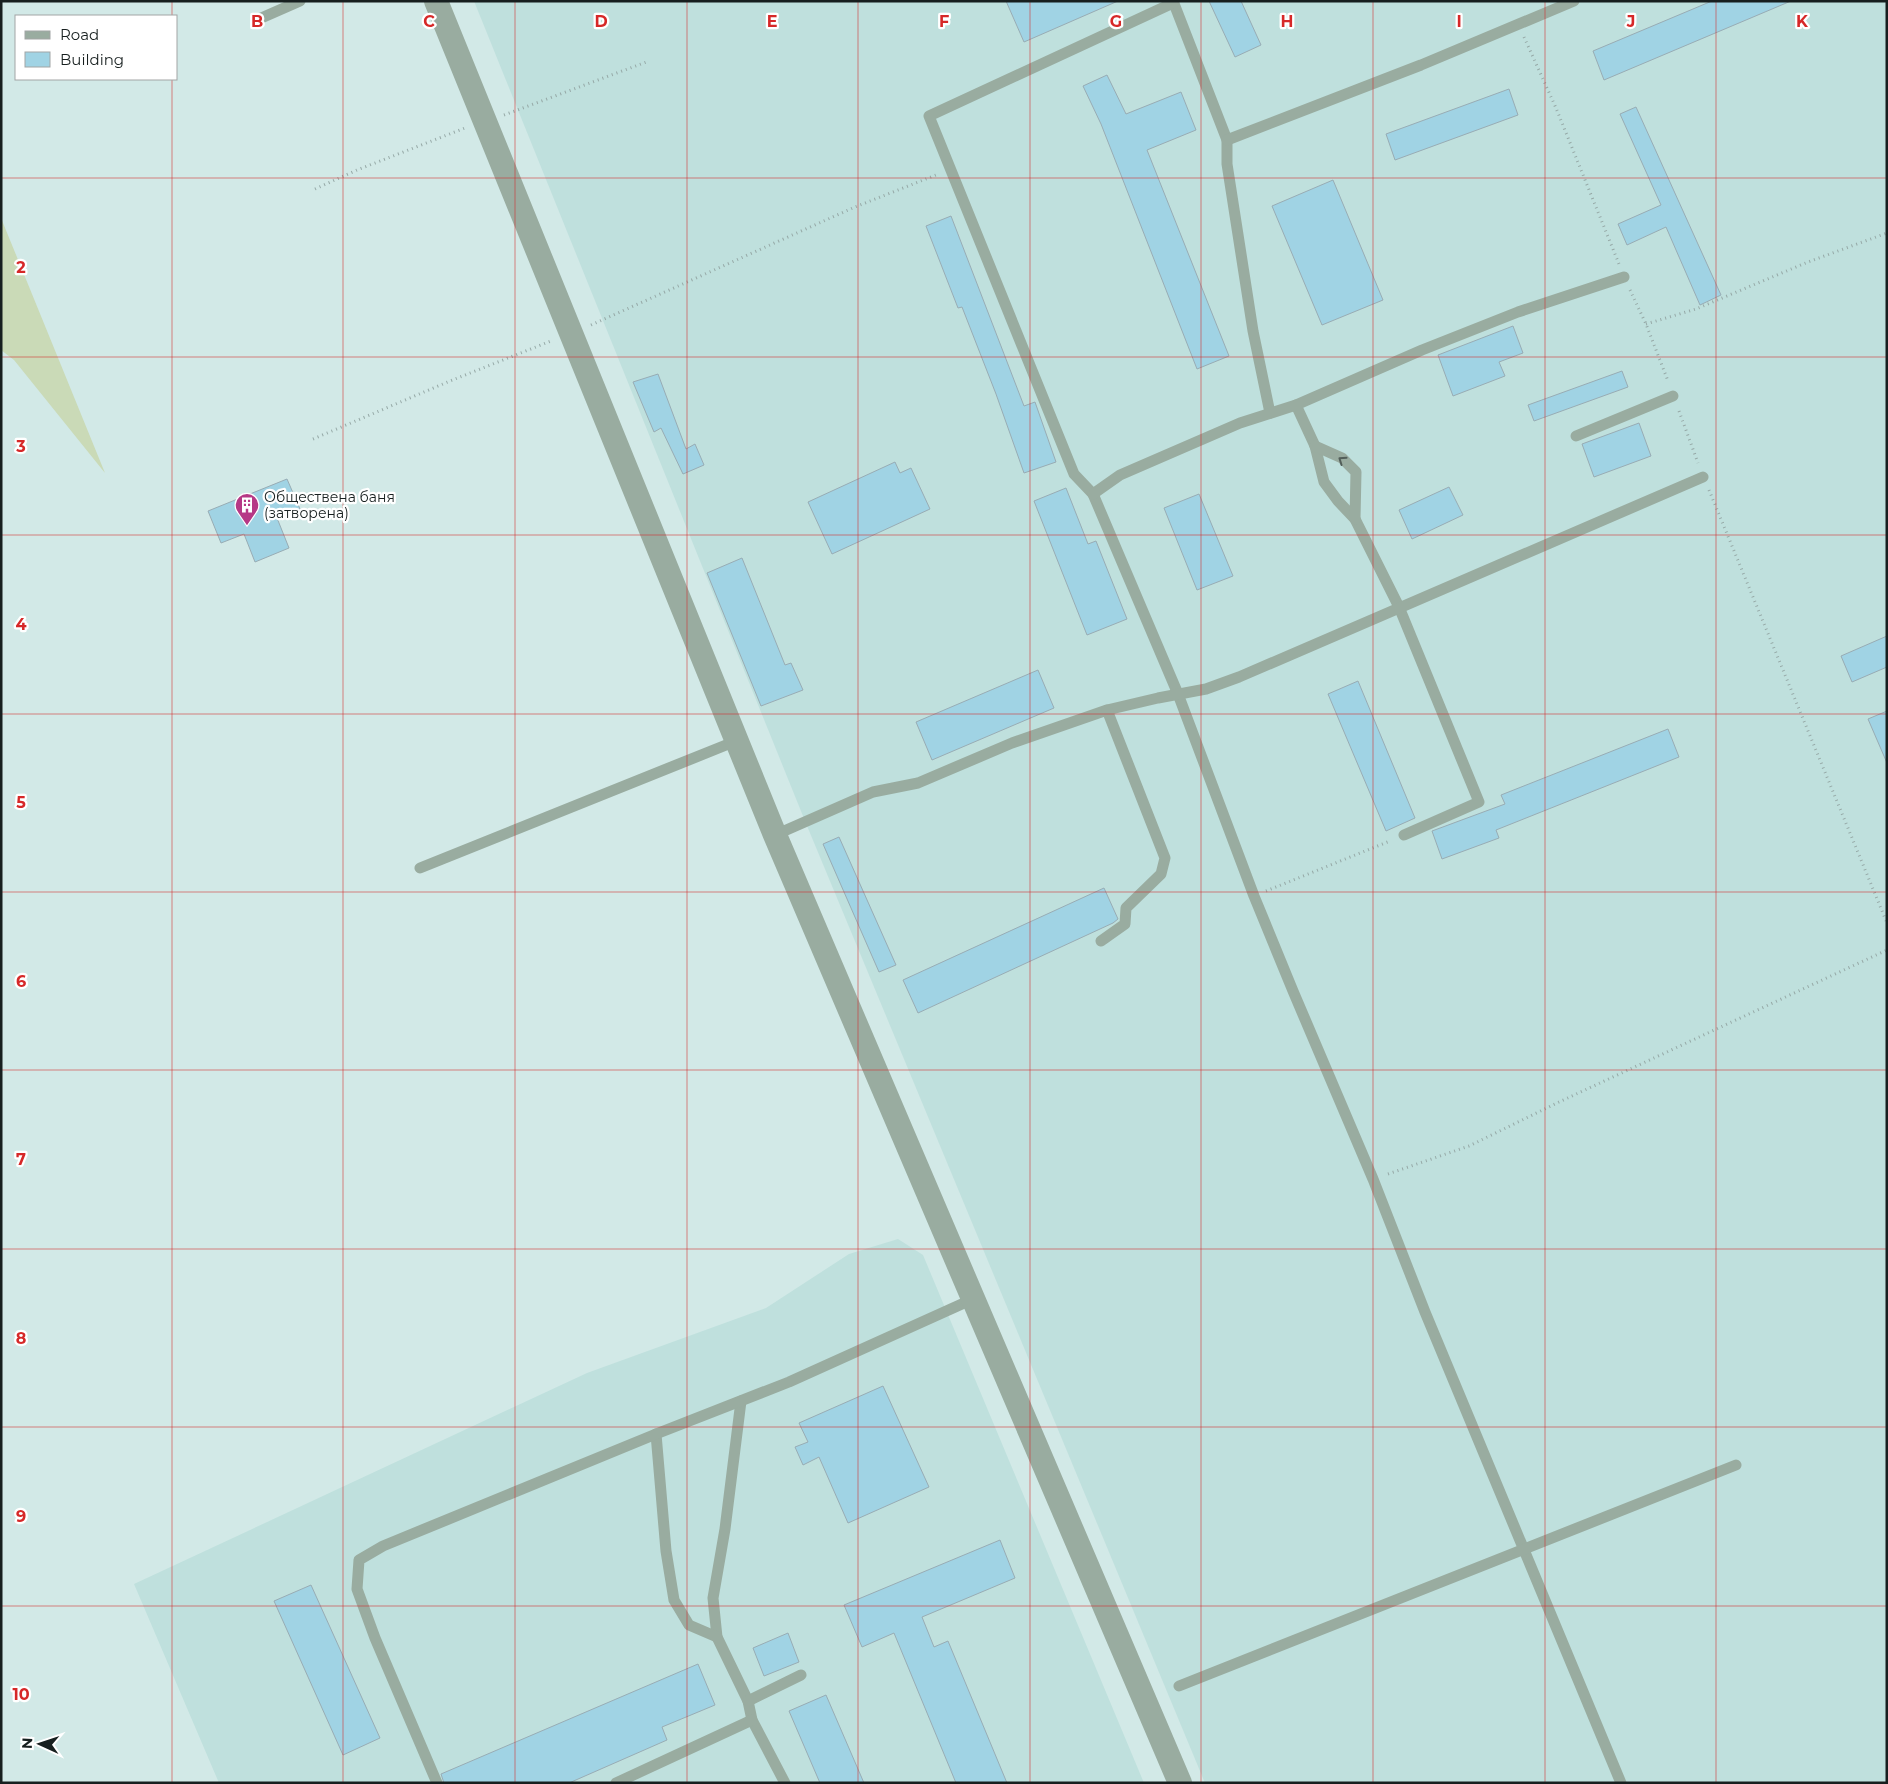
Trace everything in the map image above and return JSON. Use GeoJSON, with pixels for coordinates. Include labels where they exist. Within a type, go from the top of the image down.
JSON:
{"type":"FeatureCollection","features":[{"type":"Feature","properties":{"kind":"street"},"geometry":{"type":"LineString","coordinates":[[436,1],[775,835],[1180,1783]]}},
{"type":"Feature","properties":{"kind":"lane"},"geometry":{"type":"LineString","coordinates":[[260,19],[300,1]]}},
{"type":"Feature","properties":{"kind":"lane"},"geometry":{"type":"LineString","coordinates":[[1227,140],[1421,66],[1574,1]]}},
{"type":"Feature","properties":{"kind":"lane"},"geometry":{"type":"LineString","coordinates":[[1270,413],[1253,331],[1227,164],[1227,140],[1173,2],[929,116],[1074,474],[1093,494],[1178,694],[1254,896],[1373,1179],[1429,1320],[1621,1783]]}},
{"type":"Feature","properties":{"kind":"lane"},"geometry":{"type":"LineString","coordinates":[[1093,494],[1120,474],[1240,423],[1296,405],[1422,350],[1510,315],[1624,277]]}},
{"type":"Feature","properties":{"kind":"lane"},"geometry":{"type":"LineString","coordinates":[[1576,436],[1673,396]]}},
{"type":"Feature","properties":{"kind":"lane"},"geometry":{"type":"LineString","coordinates":[[1296,405],[1315,446],[1324,482],[1338,501],[1355,518],[1399,607],[1479,802],[1404,835]]}},
{"type":"Feature","properties":{"kind":"lane"},"geometry":{"type":"LineString","coordinates":[[1315,446],[1342,458],[1356,472],[1355,518]]}},
{"type":"Feature","properties":{"kind":"lane"},"geometry":{"type":"LineString","coordinates":[[775,835],[873,792],[918,783],[1012,743],[1107,710],[1206,689],[1239,677],[1704,477]]}},
{"type":"Feature","properties":{"kind":"lane"},"geometry":{"type":"LineString","coordinates":[[1101,941],[1125,924],[1126,908],[1160,874],[1165,858],[1107,710]]}},
{"type":"Feature","properties":{"kind":"lane"},"geometry":{"type":"LineString","coordinates":[[420,868],[736,741]]}},
{"type":"Feature","properties":{"kind":"lane"},"geometry":{"type":"LineString","coordinates":[[437,1783],[375,1638],[357,1589],[359,1560],[383,1546],[656,1434],[789,1382],[974,1299]]}},
{"type":"Feature","properties":{"kind":"lane"},"geometry":{"type":"LineString","coordinates":[[741,1401],[725,1529],[713,1598],[717,1637],[748,1701],[752,1720],[786,1783]]}},
{"type":"Feature","properties":{"kind":"lane"},"geometry":{"type":"LineString","coordinates":[[656,1434],[666,1551],[674,1600],[689,1625],[717,1637]]}},
{"type":"Feature","properties":{"kind":"lane"},"geometry":{"type":"LineString","coordinates":[[1179,1686],[1736,1465]]}},
{"type":"Feature","properties":{"kind":"lane"},"geometry":{"type":"LineString","coordinates":[[748,1701],[801,1675]]}},
{"type":"Feature","properties":{"kind":"lane"},"geometry":{"type":"LineString","coordinates":[[616,1783],[752,1720]]}},
{"type":"Feature","properties":{"kind":"path"},"geometry":{"type":"LineString","coordinates":[[313,439],[450,381],[616,315],[854,207],[951,169]]}},
{"type":"Feature","properties":{"kind":"path"},"geometry":{"type":"LineString","coordinates":[[1646,324],[1696,309],[1808,262],[1887,234]]}},
{"type":"Feature","properties":{"kind":"path"},"geometry":{"type":"LineString","coordinates":[[1254,896],[1404,835]]}},
{"type":"Feature","properties":{"kind":"path"},"geometry":{"type":"LineString","coordinates":[[1373,1179],[1469,1146],[1559,1102],[1887,950]]}},
{"type":"Feature","properties":{"kind":"shaded area"},"geometry":{"type":"Polygon","coordinates":[[[474,1],[1887,1],[1887,1783],[1205,1783],[805,821],[474,1]]]}},
{"type":"Feature","properties":{"kind":"shaded area"},"geometry":{"type":"Polygon","coordinates":[[[898,1239],[923,1255],[1144,1783],[219,1783],[134,1584],[587,1373],[766,1308],[849,1254],[898,1239]]]}},
{"type":"Feature","properties":{"kind":"green space"},"geometry":{"type":"Polygon","coordinates":[[[1,218],[105,473],[14,360],[1,350],[1,218]]]}},
{"type":"Feature","properties":{"kind":"building"},"geometry":{"type":"Polygon","coordinates":[[[1006,1],[1118,1],[1024,42],[1006,1]]]}},
{"type":"Feature","properties":{"kind":"building"},"geometry":{"type":"Polygon","coordinates":[[[1209,1],[1241,1],[1261,45],[1235,57],[1209,1]]]}},
{"type":"Feature","properties":{"kind":"building"},"geometry":{"type":"Polygon","coordinates":[[[1712,1],[1791,1],[1604,80],[1593,51],[1712,1]]]}},
{"type":"Feature","properties":{"kind":"building"},"geometry":{"type":"Polygon","coordinates":[[[1107,75],[1126,114],[1181,92],[1196,130],[1147,150],[1229,356],[1197,369],[1101,124],[1083,86],[1107,75]]]}},
{"type":"Feature","properties":{"kind":"building"},"geometry":{"type":"Polygon","coordinates":[[[1509,89],[1518,115],[1395,160],[1386,134],[1509,89]]]}},
{"type":"Feature","properties":{"kind":"building"},"geometry":{"type":"Polygon","coordinates":[[[1636,107],[1721,295],[1700,305],[1666,227],[1627,245],[1618,224],[1661,205],[1620,114],[1636,107]]]}},
{"type":"Feature","properties":{"kind":"building"},"geometry":{"type":"Polygon","coordinates":[[[1333,180],[1383,300],[1322,325],[1272,206],[1333,180]]]}},
{"type":"Feature","properties":{"kind":"building"},"geometry":{"type":"Polygon","coordinates":[[[951,216],[1024,406],[1035,402],[1056,462],[1024,473],[962,307],[958,308],[926,226],[951,216]]]}},
{"type":"Feature","properties":{"kind":"building"},"geometry":{"type":"Polygon","coordinates":[[[1513,326],[1523,353],[1499,362],[1505,376],[1453,396],[1438,355],[1513,326]]]}},
{"type":"Feature","properties":{"kind":"building"},"geometry":{"type":"Polygon","coordinates":[[[1622,371],[1628,387],[1534,421],[1528,405],[1622,371]]]}},
{"type":"Feature","properties":{"kind":"building"},"geometry":{"type":"Polygon","coordinates":[[[658,374],[686,449],[695,444],[704,465],[683,474],[661,428],[654,432],[633,382],[658,374]]]}},
{"type":"Feature","properties":{"kind":"building"},"geometry":{"type":"Polygon","coordinates":[[[1639,423],[1651,456],[1594,477],[1582,444],[1639,423]]]}},
{"type":"Feature","properties":{"kind":"building"},"geometry":{"type":"Polygon","coordinates":[[[895,462],[900,473],[911,468],[930,509],[832,554],[808,502],[895,462]]]}},
{"type":"Feature","properties":{"kind":"building","name":"Обществена баня (затворена)"},"geometry":{"type":"Polygon","coordinates":[[[287,479],[300,509],[277,518],[289,548],[255,562],[244,534],[221,543],[208,511],[287,479]]]}},
{"type":"Feature","properties":{"kind":"building"},"geometry":{"type":"Polygon","coordinates":[[[1449,487],[1463,515],[1412,539],[1399,510],[1449,487]]]}},
{"type":"Feature","properties":{"kind":"building"},"geometry":{"type":"Polygon","coordinates":[[[1066,488],[1088,544],[1096,541],[1127,619],[1087,635],[1034,501],[1066,488]]]}},
{"type":"Feature","properties":{"kind":"building"},"geometry":{"type":"Polygon","coordinates":[[[1199,494],[1233,576],[1197,590],[1164,508],[1199,494]]]}},
{"type":"Feature","properties":{"kind":"building"},"geometry":{"type":"Polygon","coordinates":[[[742,558],[785,665],[791,663],[803,690],[761,706],[707,573],[742,558]]]}},
{"type":"Feature","properties":{"kind":"building"},"geometry":{"type":"Polygon","coordinates":[[[1887,636],[1887,667],[1852,682],[1841,656],[1887,636]]]}},
{"type":"Feature","properties":{"kind":"building"},"geometry":{"type":"Polygon","coordinates":[[[1038,670],[1054,708],[932,760],[916,722],[1038,670]]]}},
{"type":"Feature","properties":{"kind":"building"},"geometry":{"type":"Polygon","coordinates":[[[1358,681],[1415,818],[1386,831],[1328,694],[1358,681]]]}},
{"type":"Feature","properties":{"kind":"building"},"geometry":{"type":"Polygon","coordinates":[[[1887,711],[1887,763],[1868,719],[1887,711]]]}},
{"type":"Feature","properties":{"kind":"building"},"geometry":{"type":"Polygon","coordinates":[[[1668,729],[1679,757],[1496,830],[1499,838],[1442,859],[1432,831],[1505,804],[1501,795],[1668,729]]]}},
{"type":"Feature","properties":{"kind":"building"},"geometry":{"type":"Polygon","coordinates":[[[839,837],[896,965],[879,972],[823,844],[839,837]]]}},
{"type":"Feature","properties":{"kind":"building"},"geometry":{"type":"Polygon","coordinates":[[[1104,888],[1118,919],[1113,923],[918,1013],[903,980],[1104,888]]]}},
{"type":"Feature","properties":{"kind":"building"},"geometry":{"type":"Polygon","coordinates":[[[883,1386],[929,1487],[848,1523],[819,1457],[803,1465],[795,1447],[808,1442],[799,1423],[883,1386]]]}},
{"type":"Feature","properties":{"kind":"building"},"geometry":{"type":"Polygon","coordinates":[[[1000,1540],[1015,1578],[922,1617],[934,1647],[948,1641],[1007,1783],[956,1783],[894,1633],[862,1647],[844,1605],[1000,1540]]]}},
{"type":"Feature","properties":{"kind":"building"},"geometry":{"type":"Polygon","coordinates":[[[311,1585],[380,1738],[343,1755],[274,1601],[311,1585]]]}},
{"type":"Feature","properties":{"kind":"building"},"geometry":{"type":"Polygon","coordinates":[[[788,1633],[799,1662],[764,1676],[753,1648],[788,1633]]]}},
{"type":"Feature","properties":{"kind":"building"},"geometry":{"type":"Polygon","coordinates":[[[698,1664],[715,1705],[662,1727],[667,1740],[569,1783],[444,1783],[441,1774],[698,1664]]]}},
{"type":"Feature","properties":{"kind":"building"},"geometry":{"type":"Polygon","coordinates":[[[826,1695],[864,1783],[820,1783],[789,1711],[826,1695]]]}},
{"type":"Feature","properties":{"kind":"place","name":"Обществена баня (затворена)"},"geometry":{"type":"Point","coordinates":[247,526]}}]}
